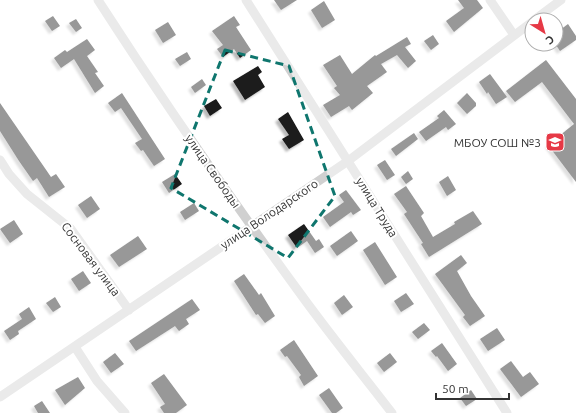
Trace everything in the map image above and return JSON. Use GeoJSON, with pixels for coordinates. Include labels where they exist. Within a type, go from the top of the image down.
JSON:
{"type":"FeatureCollection","features":[{"type":"Feature","properties":{"kind":"street","name":"улица Свободы"},"geometry":{"type":"LineString","coordinates":[[98,0],[145,73],[251,226],[303,297],[392,413]]}},
{"type":"Feature","properties":{"kind":"street","name":"улица Труда"},"geometry":{"type":"LineString","coordinates":[[246,0],[508,413]]}},
{"type":"Feature","properties":{"kind":"street"},"geometry":{"type":"LineString","coordinates":[[490,0],[514,35]]}},
{"type":"Feature","properties":{"kind":"street","name":"улица Володарского"},"geometry":{"type":"LineString","coordinates":[[545,12],[560,0]]}},
{"type":"Feature","properties":{"kind":"street","name":"улица Володарского"},"geometry":{"type":"LineString","coordinates":[[0,396],[348,161],[524,28]]}},
{"type":"Feature","properties":{"kind":"street","name":"Сосновая улица"},"geometry":{"type":"LineString","coordinates":[[0,160],[9,174],[27,194],[71,229],[129,310]]}},
{"type":"Feature","properties":{"kind":"street"},"geometry":{"type":"LineString","coordinates":[[74,347],[97,381],[125,413]]}},
{"type":"Feature","properties":{"kind":"highlighted area"},"geometry":{"type":"Polygon","coordinates":[[[225,50],[289,66],[335,196],[288,258],[171,188],[225,50]]]}},
{"type":"Feature","properties":{"kind":"building"},"geometry":{"type":"Polygon","coordinates":[[[274,0],[297,0],[281,10],[274,0]]]}},
{"type":"Feature","properties":{"kind":"building"},"geometry":{"type":"Polygon","coordinates":[[[458,0],[477,0],[483,8],[454,32],[446,21],[464,8],[458,0]]]}},
{"type":"Feature","properties":{"kind":"building"},"geometry":{"type":"Polygon","coordinates":[[[324,1],[335,20],[322,28],[311,10],[324,1]]]}},
{"type":"Feature","properties":{"kind":"building"},"geometry":{"type":"Polygon","coordinates":[[[53,16],[60,26],[52,31],[45,21],[53,16]]]}},
{"type":"Feature","properties":{"kind":"building"},"geometry":{"type":"Polygon","coordinates":[[[234,16],[240,25],[236,27],[251,50],[240,58],[234,49],[223,57],[217,49],[223,45],[212,31],[234,16]]]}},
{"type":"Feature","properties":{"kind":"building"},"geometry":{"type":"Polygon","coordinates":[[[76,19],[82,28],[76,32],[69,23],[76,19]]]}},
{"type":"Feature","properties":{"kind":"building"},"geometry":{"type":"Polygon","coordinates":[[[168,22],[176,35],[163,43],[155,30],[168,22]]]}},
{"type":"Feature","properties":{"kind":"building"},"geometry":{"type":"Polygon","coordinates":[[[568,24],[576,36],[576,40],[564,48],[564,27],[568,24]]]}},
{"type":"Feature","properties":{"kind":"building"},"geometry":{"type":"Polygon","coordinates":[[[433,35],[439,44],[431,50],[424,41],[433,35]]]}},
{"type":"Feature","properties":{"kind":"building"},"geometry":{"type":"Polygon","coordinates":[[[407,37],[411,44],[405,47],[416,61],[408,68],[397,55],[381,64],[387,72],[367,86],[373,93],[352,110],[349,106],[331,117],[323,105],[340,95],[334,88],[337,86],[323,65],[340,55],[352,74],[375,55],[376,56],[407,37]]]}},
{"type":"Feature","properties":{"kind":"building"},"geometry":{"type":"Polygon","coordinates":[[[87,39],[95,50],[87,56],[98,72],[95,73],[104,86],[95,93],[74,59],[61,68],[54,58],[65,50],[67,52],[87,39]]]}},
{"type":"Feature","properties":{"kind":"building"},"geometry":{"type":"Polygon","coordinates":[[[187,52],[191,59],[180,66],[175,59],[187,52]]]}},
{"type":"Feature","properties":{"kind":"building"},"geometry":{"type":"Polygon","coordinates":[[[546,60],[576,99],[576,182],[548,145],[574,124],[542,82],[515,102],[506,91],[546,60]]]}},
{"type":"Feature","properties":{"kind":"building"},"geometry":{"type":"Polygon","coordinates":[[[258,66],[262,72],[258,75],[265,87],[245,100],[233,81],[258,66]]]}},
{"type":"Feature","properties":{"kind":"building"},"geometry":{"type":"Polygon","coordinates":[[[490,74],[507,97],[496,104],[479,82],[490,74]]]}},
{"type":"Feature","properties":{"kind":"building"},"geometry":{"type":"Polygon","coordinates":[[[202,79],[206,85],[195,93],[191,87],[202,79]]]}},
{"type":"Feature","properties":{"kind":"building"},"geometry":{"type":"Polygon","coordinates":[[[122,93],[165,159],[154,166],[143,150],[141,151],[135,143],[142,139],[121,108],[115,112],[108,103],[122,93]]]}},
{"type":"Feature","properties":{"kind":"building"},"geometry":{"type":"Polygon","coordinates":[[[467,93],[476,103],[476,106],[467,114],[457,103],[467,93]]]}},
{"type":"Feature","properties":{"kind":"building"},"geometry":{"type":"Polygon","coordinates":[[[216,99],[222,108],[210,116],[204,106],[216,99]]]}},
{"type":"Feature","properties":{"kind":"building"},"geometry":{"type":"Polygon","coordinates":[[[0,103],[51,177],[56,174],[65,187],[49,197],[37,178],[33,181],[0,131],[0,103]]]}},
{"type":"Feature","properties":{"kind":"building"},"geometry":{"type":"Polygon","coordinates":[[[444,110],[456,124],[448,130],[446,127],[426,141],[419,132],[439,118],[437,116],[444,110]]]}},
{"type":"Feature","properties":{"kind":"building"},"geometry":{"type":"Polygon","coordinates":[[[288,112],[304,140],[289,149],[282,139],[289,135],[278,119],[288,112]]]}},
{"type":"Feature","properties":{"kind":"building"},"geometry":{"type":"Polygon","coordinates":[[[414,133],[418,139],[396,156],[391,149],[414,133]]]}},
{"type":"Feature","properties":{"kind":"building"},"geometry":{"type":"Polygon","coordinates":[[[385,160],[395,175],[387,180],[377,165],[385,160]]]}},
{"type":"Feature","properties":{"kind":"building"},"geometry":{"type":"Polygon","coordinates":[[[408,171],[413,179],[406,184],[401,177],[408,171]]]}},
{"type":"Feature","properties":{"kind":"building"},"geometry":{"type":"Polygon","coordinates":[[[175,174],[182,184],[169,193],[162,182],[175,174]]]}},
{"type":"Feature","properties":{"kind":"building"},"geometry":{"type":"Polygon","coordinates":[[[448,176],[456,190],[447,196],[439,182],[448,176]]]}},
{"type":"Feature","properties":{"kind":"building"},"geometry":{"type":"Polygon","coordinates":[[[406,186],[424,213],[421,216],[433,237],[473,211],[482,224],[429,257],[421,244],[423,243],[404,214],[407,212],[394,194],[406,186]]]}},
{"type":"Feature","properties":{"kind":"building"},"geometry":{"type":"Polygon","coordinates":[[[346,190],[361,210],[353,215],[351,212],[330,227],[323,217],[344,202],[339,195],[346,190]]]}},
{"type":"Feature","properties":{"kind":"building"},"geometry":{"type":"Polygon","coordinates":[[[91,196],[100,209],[87,218],[78,205],[91,196]]]}},
{"type":"Feature","properties":{"kind":"building"},"geometry":{"type":"Polygon","coordinates":[[[194,203],[199,211],[185,220],[180,212],[194,203]]]}},
{"type":"Feature","properties":{"kind":"building"},"geometry":{"type":"Polygon","coordinates":[[[14,220],[23,234],[10,243],[0,229],[14,220]]]}},
{"type":"Feature","properties":{"kind":"building"},"geometry":{"type":"Polygon","coordinates":[[[304,224],[316,241],[319,239],[324,247],[315,253],[307,241],[297,248],[288,235],[304,224]]]}},
{"type":"Feature","properties":{"kind":"building"},"geometry":{"type":"Polygon","coordinates":[[[351,231],[358,241],[337,256],[330,246],[351,231]]]}},
{"type":"Feature","properties":{"kind":"building"},"geometry":{"type":"Polygon","coordinates":[[[138,236],[147,249],[119,267],[110,255],[138,236]]]}},
{"type":"Feature","properties":{"kind":"building"},"geometry":{"type":"Polygon","coordinates":[[[375,242],[397,277],[385,285],[363,250],[375,242]]]}},
{"type":"Feature","properties":{"kind":"building"},"geometry":{"type":"Polygon","coordinates":[[[461,255],[467,263],[457,271],[471,296],[485,316],[470,326],[463,317],[465,315],[435,274],[461,255]]]}},
{"type":"Feature","properties":{"kind":"building"},"geometry":{"type":"Polygon","coordinates":[[[83,271],[91,283],[79,291],[71,279],[83,271]]]}},
{"type":"Feature","properties":{"kind":"building"},"geometry":{"type":"Polygon","coordinates":[[[244,274],[259,295],[261,293],[275,316],[265,323],[258,314],[256,315],[234,281],[244,274]]]}},
{"type":"Feature","properties":{"kind":"building"},"geometry":{"type":"Polygon","coordinates":[[[406,293],[414,304],[401,312],[394,301],[406,293]]]}},
{"type":"Feature","properties":{"kind":"building"},"geometry":{"type":"Polygon","coordinates":[[[344,295],[353,307],[342,315],[334,303],[344,295]]]}},
{"type":"Feature","properties":{"kind":"building"},"geometry":{"type":"Polygon","coordinates":[[[55,297],[61,307],[53,312],[46,303],[55,297]]]}},
{"type":"Feature","properties":{"kind":"building"},"geometry":{"type":"Polygon","coordinates":[[[192,299],[200,310],[186,319],[189,324],[179,331],[175,326],[136,351],[129,341],[192,299]]]}},
{"type":"Feature","properties":{"kind":"building"},"geometry":{"type":"Polygon","coordinates":[[[29,307],[36,319],[18,331],[19,334],[10,340],[4,331],[22,319],[19,314],[29,307]]]}},
{"type":"Feature","properties":{"kind":"building"},"geometry":{"type":"Polygon","coordinates":[[[424,323],[430,330],[418,339],[412,332],[424,323]]]}},
{"type":"Feature","properties":{"kind":"building"},"geometry":{"type":"Polygon","coordinates":[[[497,328],[505,340],[488,351],[480,339],[497,328]]]}},
{"type":"Feature","properties":{"kind":"building"},"geometry":{"type":"Polygon","coordinates":[[[294,340],[318,376],[304,386],[299,377],[301,375],[287,356],[285,357],[280,350],[294,340]]]}},
{"type":"Feature","properties":{"kind":"building"},"geometry":{"type":"Polygon","coordinates":[[[442,343],[457,364],[448,371],[437,356],[436,357],[431,351],[442,343]]]}},
{"type":"Feature","properties":{"kind":"building"},"geometry":{"type":"Polygon","coordinates":[[[115,353],[124,364],[111,373],[103,362],[115,353]]]}},
{"type":"Feature","properties":{"kind":"building"},"geometry":{"type":"Polygon","coordinates":[[[390,353],[397,362],[384,372],[377,363],[390,353]]]}},
{"type":"Feature","properties":{"kind":"building"},"geometry":{"type":"Polygon","coordinates":[[[511,361],[523,377],[530,372],[539,384],[521,397],[500,369],[511,361]]]}},
{"type":"Feature","properties":{"kind":"building"},"geometry":{"type":"Polygon","coordinates":[[[164,374],[187,405],[176,413],[164,413],[160,407],[165,404],[151,383],[164,374]]]}},
{"type":"Feature","properties":{"kind":"building"},"geometry":{"type":"Polygon","coordinates":[[[78,377],[85,388],[65,405],[55,390],[78,377]]]}},
{"type":"Feature","properties":{"kind":"building"},"geometry":{"type":"Polygon","coordinates":[[[329,388],[343,408],[336,413],[332,413],[319,395],[329,388]]]}},
{"type":"Feature","properties":{"kind":"building"},"geometry":{"type":"Polygon","coordinates":[[[471,390],[477,399],[466,406],[460,398],[471,390]]]}},
{"type":"Feature","properties":{"kind":"building"},"geometry":{"type":"Polygon","coordinates":[[[42,401],[50,413],[38,413],[34,406],[42,401]]]}},
{"type":"Feature","properties":{"kind":"place","name":"МБОУ СОШ №3"},"geometry":{"type":"Point","coordinates":[555,142]}}]}
